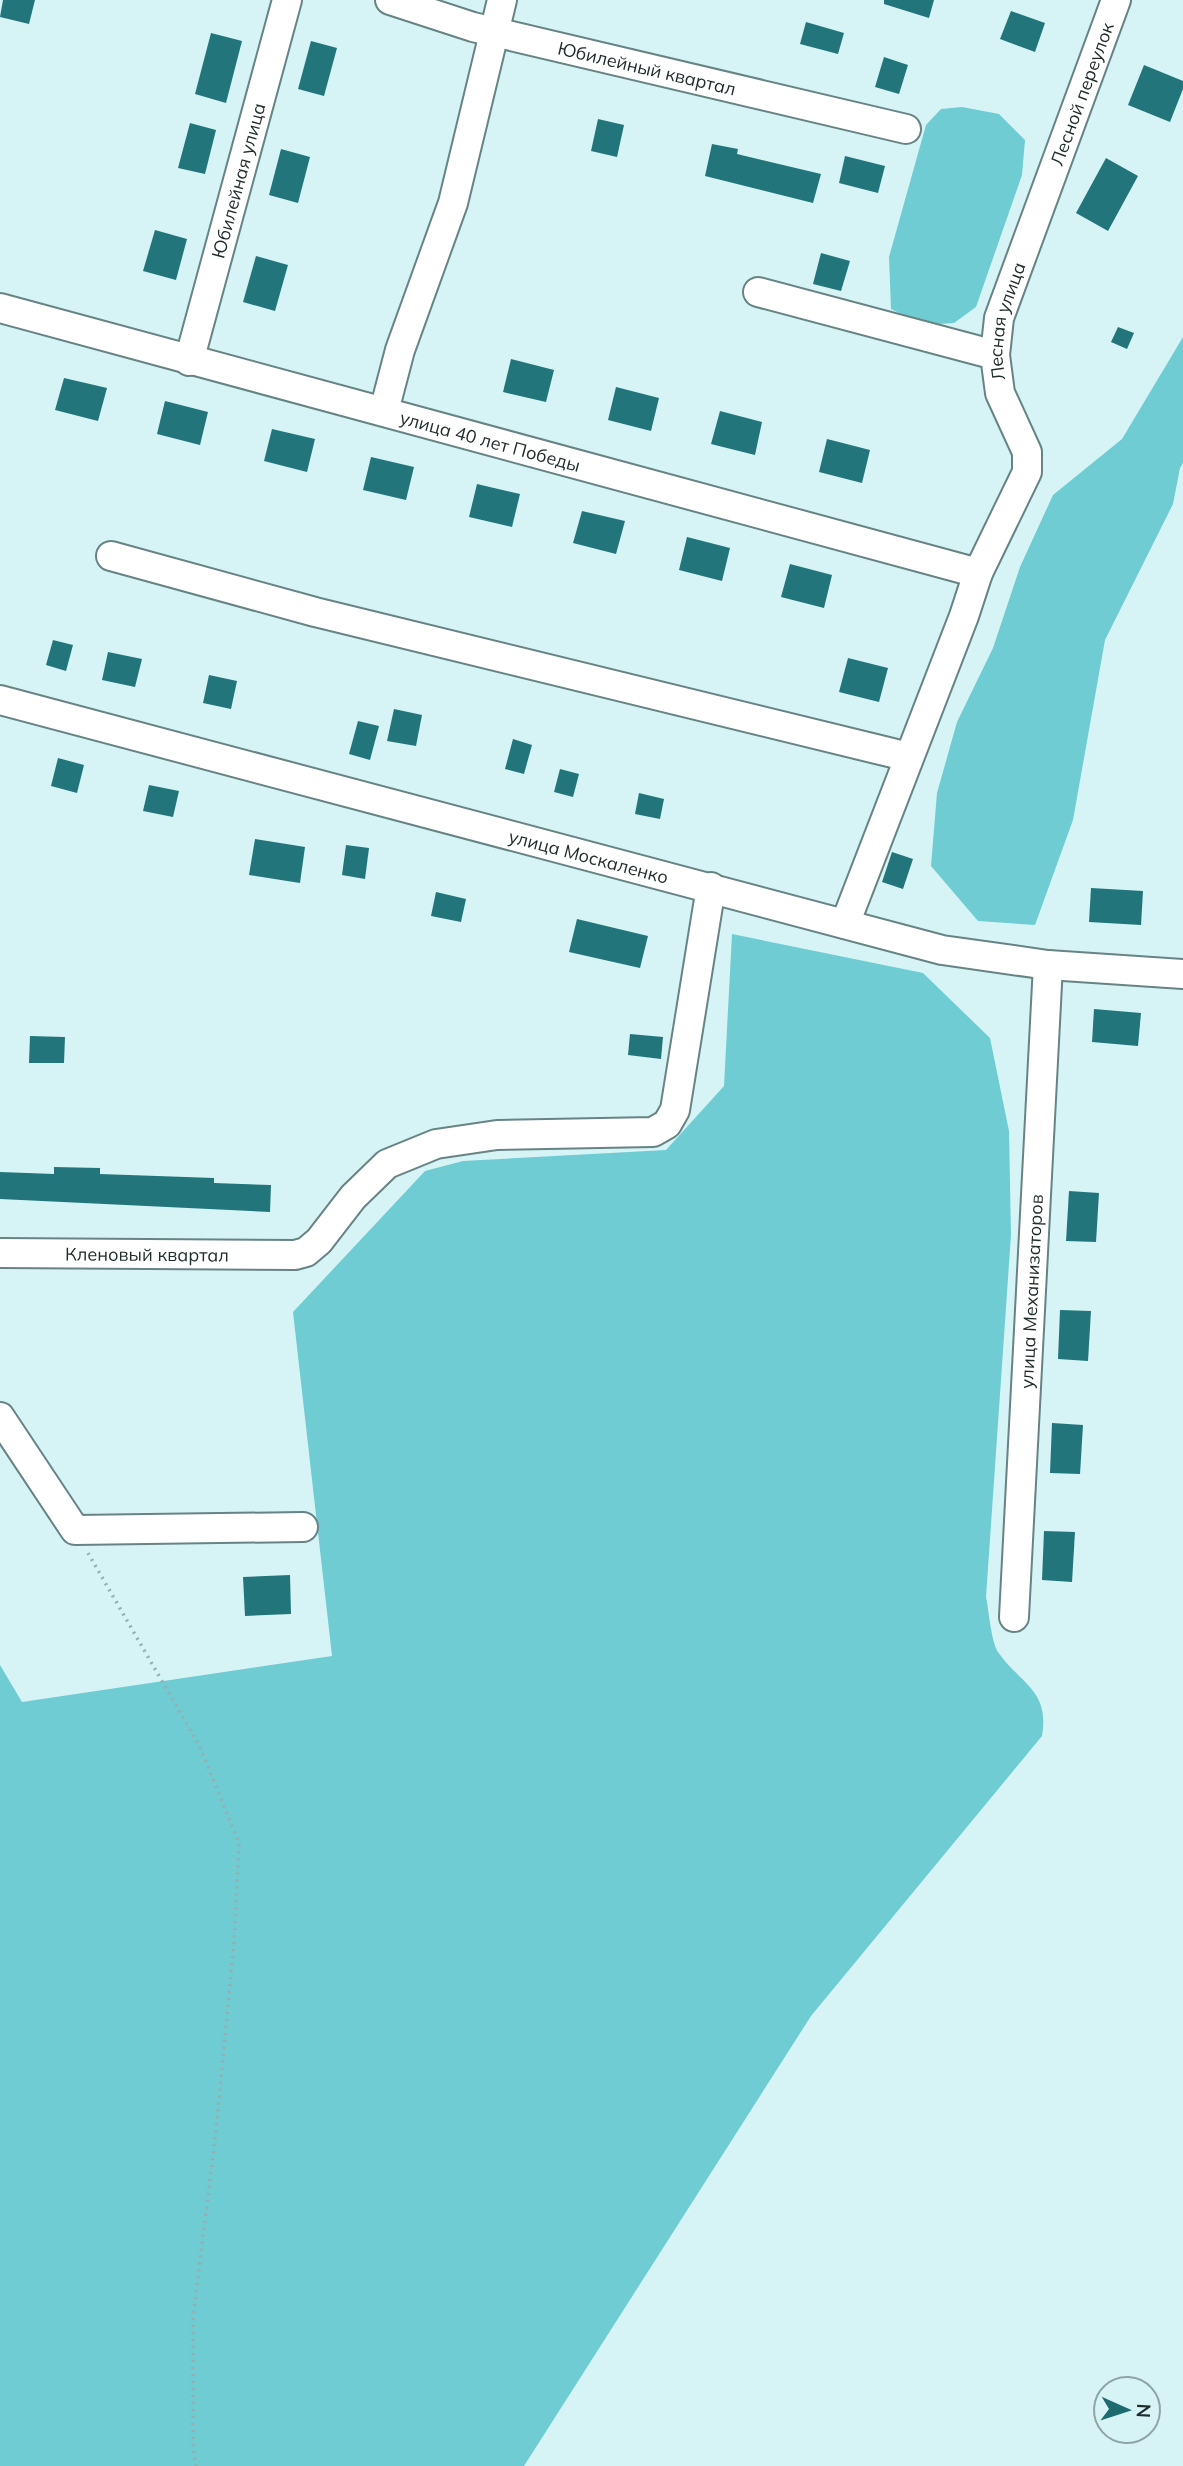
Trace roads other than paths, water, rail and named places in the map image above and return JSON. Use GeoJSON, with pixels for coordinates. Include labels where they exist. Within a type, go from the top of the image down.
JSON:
{"type":"FeatureCollection","features":[{"type":"Feature","properties":{"kind":"street","name":"Юбилейная улица"},"geometry":{"type":"LineString","coordinates":[[189,361],[287,0]]}},
{"type":"Feature","properties":{"kind":"street","name":"Юбилейный квартал"},"geometry":{"type":"LineString","coordinates":[[390,0],[493,31],[906,129]]}},
{"type":"Feature","properties":{"kind":"street"},"geometry":{"type":"LineString","coordinates":[[384,411],[400,350],[453,203],[502,0]]}},
{"type":"Feature","properties":{"kind":"street","name":"Лесной переулок"},"geometry":{"type":"LineString","coordinates":[[1048,186],[1116,0]]}},
{"type":"Feature","properties":{"kind":"street","name":"Лесная улица"},"geometry":{"type":"LineString","coordinates":[[845,924],[978,573],[1027,471],[1027,452],[1000,393],[995,355],[999,318],[1048,186]]}},
{"type":"Feature","properties":{"kind":"street"},"geometry":{"type":"LineString","coordinates":[[758,292],[995,355]]}},
{"type":"Feature","properties":{"kind":"street","name":"улица 40 лет Победы"},"geometry":{"type":"LineString","coordinates":[[0,308],[978,573]]}},
{"type":"Feature","properties":{"kind":"street"},"geometry":{"type":"LineString","coordinates":[[111,556],[315,612],[909,757]]}},
{"type":"Feature","properties":{"kind":"street","name":"улица Москаленко"},"geometry":{"type":"LineString","coordinates":[[0,700],[942,950],[1048,965],[1183,974]]}},
{"type":"Feature","properties":{"kind":"street","name":"Кленовый квартал"},"geometry":{"type":"LineString","coordinates":[[0,1253],[295,1255],[306,1252],[319,1241],[353,1197],[387,1164],[436,1144],[497,1135],[653,1132],[667,1124],[675,1110],[711,887]]}},
{"type":"Feature","properties":{"kind":"street","name":"улица Механизаторов"},"geometry":{"type":"LineString","coordinates":[[1014,1617],[1048,965]]}},
{"type":"Feature","properties":{"kind":"street"},"geometry":{"type":"LineString","coordinates":[[0,1417],[75,1530],[303,1527]]}}]}
